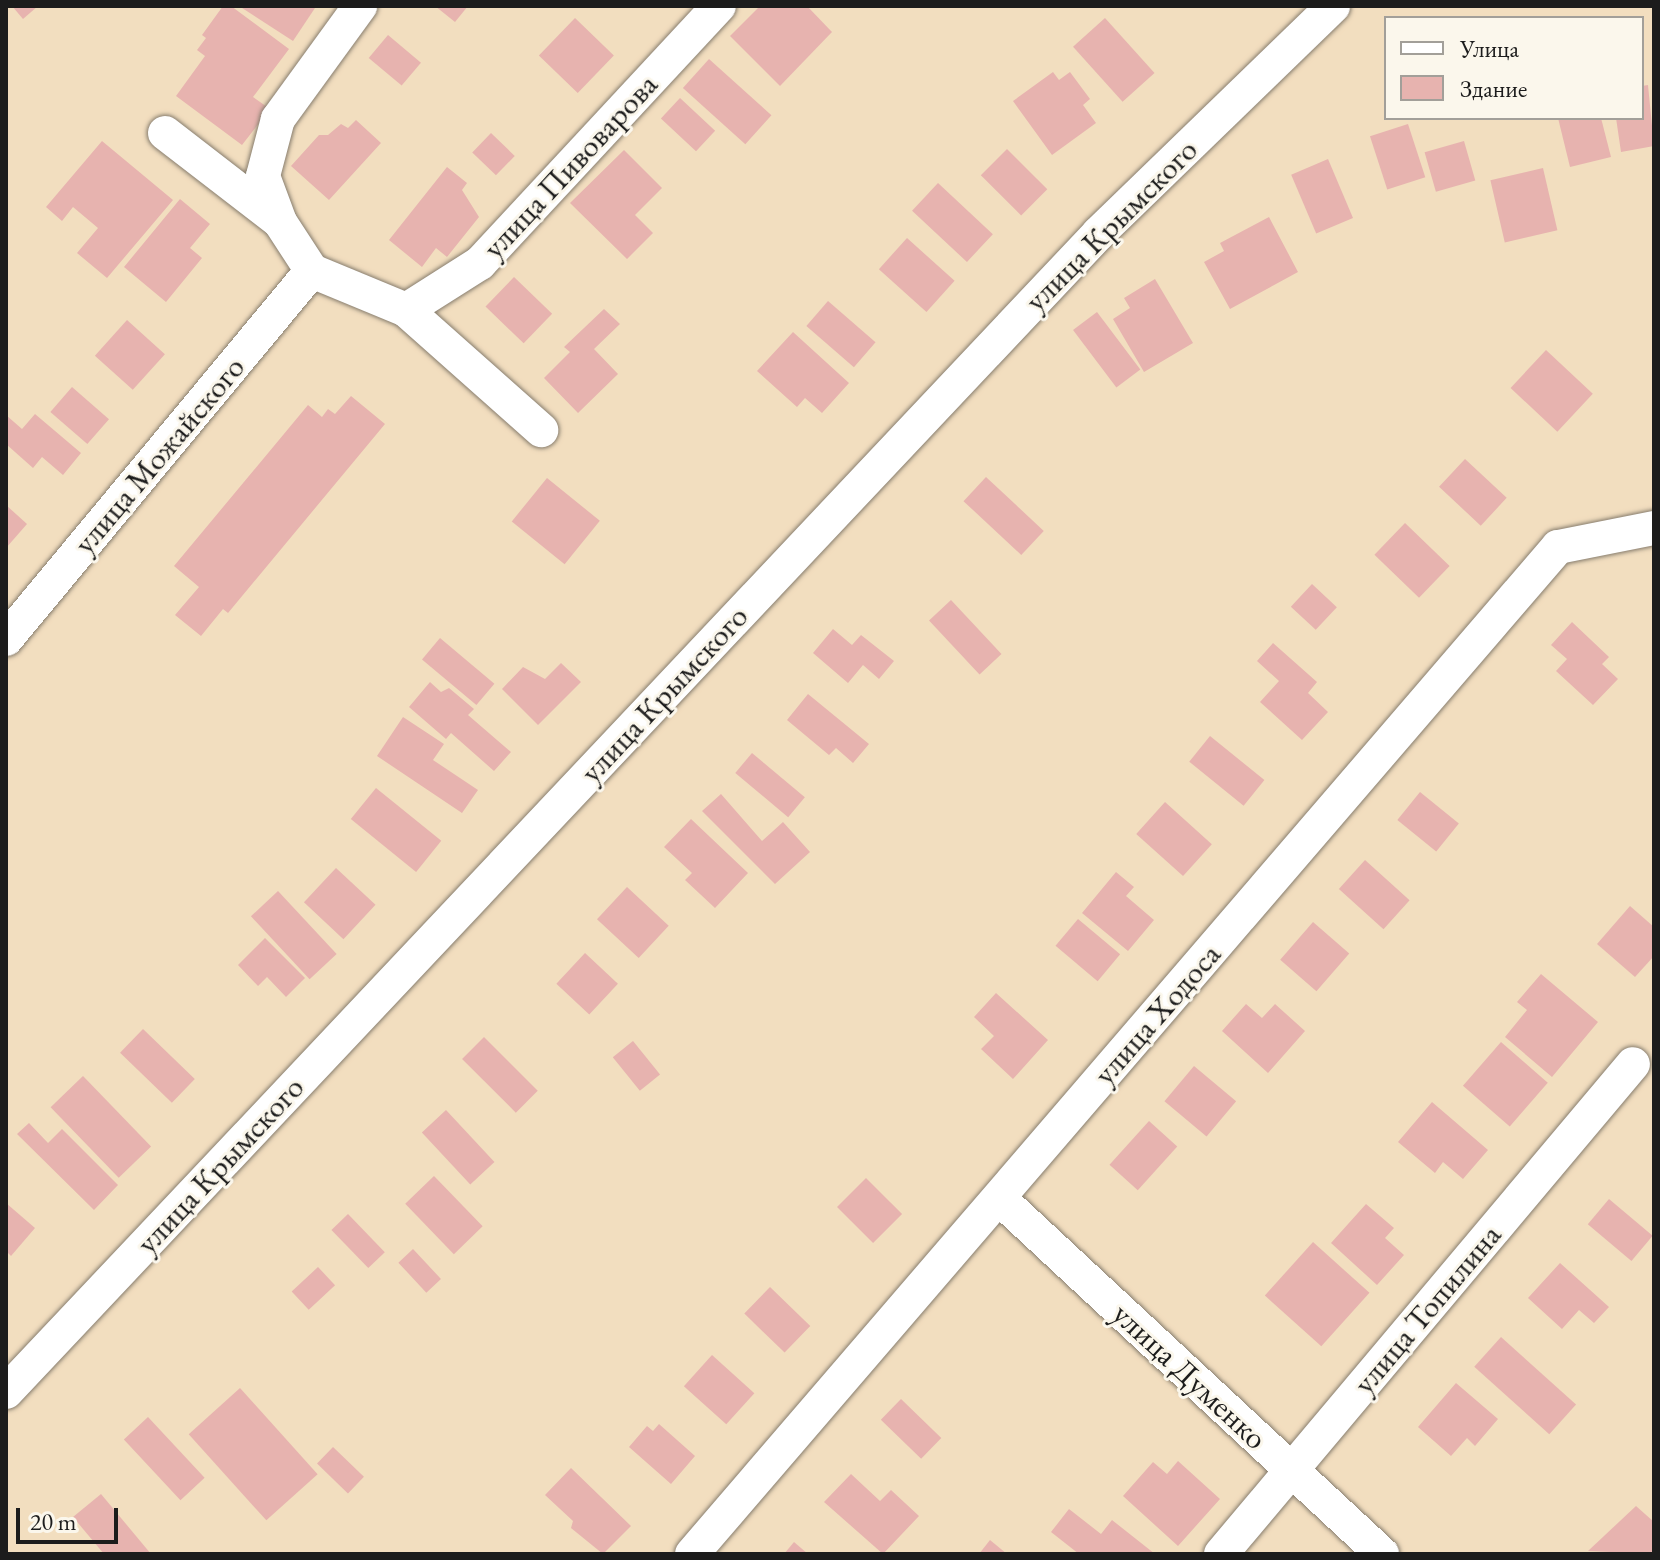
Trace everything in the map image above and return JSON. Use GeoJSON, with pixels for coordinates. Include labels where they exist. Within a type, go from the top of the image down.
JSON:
{"type":"FeatureCollection","features":[{"type":"Feature","properties":{"kind":"street"},"geometry":{"type":"LineString","coordinates":[[360,6],[278,119],[263,176],[280,222],[312,271],[406,310],[541,430]]}},
{"type":"Feature","properties":{"kind":"street","name":"улица Пивоварова"},"geometry":{"type":"LineString","coordinates":[[406,310],[480,263],[719,6]]}},
{"type":"Feature","properties":{"kind":"street","name":"улица Крымского"},"geometry":{"type":"LineString","coordinates":[[6,1392],[1099,233],[1333,6]]}},
{"type":"Feature","properties":{"kind":"street"},"geometry":{"type":"LineString","coordinates":[[165,133],[280,222]]}},
{"type":"Feature","properties":{"kind":"street","name":"улица Можайского"},"geometry":{"type":"LineString","coordinates":[[6,639],[312,271]]}},
{"type":"Feature","properties":{"kind":"street","name":"улица Ходоса"},"geometry":{"type":"LineString","coordinates":[[692,1554],[1558,547],[1654,528]]}},
{"type":"Feature","properties":{"kind":"street","name":"улица Топилина"},"geometry":{"type":"LineString","coordinates":[[1221,1554],[1633,1064]]}},
{"type":"Feature","properties":{"kind":"street","name":"улица Думенко"},"geometry":{"type":"LineString","coordinates":[[999,1198],[1382,1554]]}},
{"type":"Feature","properties":{"kind":"building"},"geometry":{"type":"Polygon","coordinates":[[[12,6],[38,6],[23,19],[12,6]]]}},
{"type":"Feature","properties":{"kind":"building"},"geometry":{"type":"Polygon","coordinates":[[[223,6],[231,6],[289,49],[253,97],[270,109],[242,145],[176,96],[205,56],[197,50],[206,38],[202,35],[223,6]]]}},
{"type":"Feature","properties":{"kind":"building"},"geometry":{"type":"Polygon","coordinates":[[[239,6],[311,6],[315,8],[293,41],[239,6]]]}},
{"type":"Feature","properties":{"kind":"building"},"geometry":{"type":"Polygon","coordinates":[[[435,6],[468,6],[455,22],[435,6]]]}},
{"type":"Feature","properties":{"kind":"building"},"geometry":{"type":"Polygon","coordinates":[[[760,6],[807,6],[832,32],[780,86],[730,36],[760,6]]]}},
{"type":"Feature","properties":{"kind":"building"},"geometry":{"type":"Polygon","coordinates":[[[575,18],[614,56],[578,93],[539,55],[575,18]]]}},
{"type":"Feature","properties":{"kind":"building"},"geometry":{"type":"Polygon","coordinates":[[[1105,18],[1155,73],[1123,102],[1073,47],[1105,18]]]}},
{"type":"Feature","properties":{"kind":"building"},"geometry":{"type":"Polygon","coordinates":[[[388,35],[421,63],[402,86],[369,58],[388,35]]]}},
{"type":"Feature","properties":{"kind":"building"},"geometry":{"type":"Polygon","coordinates":[[[709,59],[771,115],[745,144],[683,88],[709,59]]]}},
{"type":"Feature","properties":{"kind":"building"},"geometry":{"type":"Polygon","coordinates":[[[1053,72],[1059,80],[1070,72],[1090,99],[1083,105],[1096,123],[1052,155],[1013,101],[1053,72]]]}},
{"type":"Feature","properties":{"kind":"building"},"geometry":{"type":"Polygon","coordinates":[[[1648,85],[1654,146],[1621,152],[1616,120],[1644,120],[1644,86],[1648,85]]]}},
{"type":"Feature","properties":{"kind":"building"},"geometry":{"type":"Polygon","coordinates":[[[680,98],[715,131],[696,151],[661,118],[680,98]]]}},
{"type":"Feature","properties":{"kind":"building"},"geometry":{"type":"Polygon","coordinates":[[[356,120],[381,143],[329,200],[291,166],[319,135],[328,135],[341,124],[348,128],[356,120]]]}},
{"type":"Feature","properties":{"kind":"building"},"geometry":{"type":"Polygon","coordinates":[[[1558,120],[1602,120],[1611,157],[1570,167],[1558,120]]]}},
{"type":"Feature","properties":{"kind":"building"},"geometry":{"type":"Polygon","coordinates":[[[1408,124],[1425,177],[1387,190],[1370,136],[1408,124]]]}},
{"type":"Feature","properties":{"kind":"building"},"geometry":{"type":"Polygon","coordinates":[[[491,133],[515,156],[496,175],[472,152],[491,133]]]}},
{"type":"Feature","properties":{"kind":"building"},"geometry":{"type":"Polygon","coordinates":[[[102,141],[173,200],[107,278],[77,253],[98,228],[73,207],[62,221],[46,207],[102,141]]]}},
{"type":"Feature","properties":{"kind":"building"},"geometry":{"type":"Polygon","coordinates":[[[1464,141],[1475,180],[1436,192],[1425,152],[1464,141]]]}},
{"type":"Feature","properties":{"kind":"building"},"geometry":{"type":"Polygon","coordinates":[[[1007,149],[1047,189],[1021,215],[981,175],[1007,149]]]}},
{"type":"Feature","properties":{"kind":"building"},"geometry":{"type":"Polygon","coordinates":[[[624,150],[662,188],[635,215],[653,233],[627,259],[570,203],[624,150]]]}},
{"type":"Feature","properties":{"kind":"building"},"geometry":{"type":"Polygon","coordinates":[[[1328,159],[1353,218],[1316,234],[1291,175],[1328,159]]]}},
{"type":"Feature","properties":{"kind":"building"},"geometry":{"type":"Polygon","coordinates":[[[447,167],[467,183],[462,190],[479,217],[447,257],[436,248],[422,267],[389,240],[447,167]]]}},
{"type":"Feature","properties":{"kind":"building"},"geometry":{"type":"Polygon","coordinates":[[[1543,168],[1557,230],[1505,243],[1490,180],[1543,168]]]}},
{"type":"Feature","properties":{"kind":"building"},"geometry":{"type":"Polygon","coordinates":[[[938,183],[993,234],[967,262],[912,211],[938,183]]]}},
{"type":"Feature","properties":{"kind":"building"},"geometry":{"type":"Polygon","coordinates":[[[180,199],[210,224],[190,248],[202,258],[166,302],[124,267],[180,199]]]}},
{"type":"Feature","properties":{"kind":"building"},"geometry":{"type":"Polygon","coordinates":[[[1269,217],[1298,272],[1230,309],[1204,262],[1224,251],[1220,243],[1269,217]]]}},
{"type":"Feature","properties":{"kind":"building"},"geometry":{"type":"Polygon","coordinates":[[[907,238],[955,281],[926,312],[879,269],[907,238]]]}},
{"type":"Feature","properties":{"kind":"building"},"geometry":{"type":"Polygon","coordinates":[[[514,277],[552,314],[524,343],[486,306],[514,277]]]}},
{"type":"Feature","properties":{"kind":"building"},"geometry":{"type":"Polygon","coordinates":[[[1155,279],[1193,343],[1144,372],[1113,319],[1130,308],[1124,298],[1155,279]]]}},
{"type":"Feature","properties":{"kind":"building"},"geometry":{"type":"Polygon","coordinates":[[[828,301],[876,342],[854,367],[806,326],[828,301]]]}},
{"type":"Feature","properties":{"kind":"building"},"geometry":{"type":"Polygon","coordinates":[[[604,309],[620,324],[594,349],[618,374],[578,413],[544,378],[570,352],[564,347],[604,309]]]}},
{"type":"Feature","properties":{"kind":"building"},"geometry":{"type":"Polygon","coordinates":[[[1097,312],[1140,370],[1116,388],[1073,330],[1097,312]]]}},
{"type":"Feature","properties":{"kind":"building"},"geometry":{"type":"Polygon","coordinates":[[[127,320],[165,354],[133,390],[95,356],[127,320]]]}},
{"type":"Feature","properties":{"kind":"building"},"geometry":{"type":"Polygon","coordinates":[[[793,332],[849,383],[822,413],[805,398],[797,407],[757,371],[793,332]]]}},
{"type":"Feature","properties":{"kind":"building"},"geometry":{"type":"Polygon","coordinates":[[[1546,350],[1593,394],[1557,432],[1511,388],[1546,350]]]}},
{"type":"Feature","properties":{"kind":"building"},"geometry":{"type":"Polygon","coordinates":[[[72,387],[109,419],[87,444],[50,412],[72,387]]]}},
{"type":"Feature","properties":{"kind":"building"},"geometry":{"type":"Polygon","coordinates":[[[351,396],[385,424],[228,613],[223,609],[201,636],[175,615],[199,587],[174,566],[308,405],[322,417],[328,409],[335,414],[351,396]]]}},
{"type":"Feature","properties":{"kind":"building"},"geometry":{"type":"Polygon","coordinates":[[[35,414],[81,453],[63,475],[42,457],[33,468],[6,444],[6,415],[22,429],[35,414]]]}},
{"type":"Feature","properties":{"kind":"building"},"geometry":{"type":"Polygon","coordinates":[[[1465,459],[1507,498],[1481,526],[1439,487],[1465,459]]]}},
{"type":"Feature","properties":{"kind":"building"},"geometry":{"type":"Polygon","coordinates":[[[986,477],[1044,531],[1021,555],[963,501],[986,477]]]}},
{"type":"Feature","properties":{"kind":"building"},"geometry":{"type":"Polygon","coordinates":[[[547,478],[600,521],[565,564],[512,522],[547,478]]]}},
{"type":"Feature","properties":{"kind":"building"},"geometry":{"type":"Polygon","coordinates":[[[6,505],[27,524],[6,548],[6,505]]]}},
{"type":"Feature","properties":{"kind":"building"},"geometry":{"type":"Polygon","coordinates":[[[1405,523],[1450,566],[1419,598],[1374,555],[1405,523]]]}},
{"type":"Feature","properties":{"kind":"building"},"geometry":{"type":"Polygon","coordinates":[[[1312,584],[1337,607],[1316,630],[1291,607],[1312,584]]]}},
{"type":"Feature","properties":{"kind":"building"},"geometry":{"type":"Polygon","coordinates":[[[951,600],[1001,654],[980,675],[929,620],[951,600]]]}},
{"type":"Feature","properties":{"kind":"building"},"geometry":{"type":"Polygon","coordinates":[[[1572,622],[1609,657],[1602,664],[1618,679],[1593,705],[1556,671],[1567,659],[1551,645],[1572,622]]]}},
{"type":"Feature","properties":{"kind":"building"},"geometry":{"type":"Polygon","coordinates":[[[833,629],[852,645],[861,635],[894,661],[879,679],[863,665],[848,683],[813,653],[833,629]]]}},
{"type":"Feature","properties":{"kind":"building"},"geometry":{"type":"Polygon","coordinates":[[[440,638],[494,684],[476,705],[422,659],[440,638]]]}},
{"type":"Feature","properties":{"kind":"building"},"geometry":{"type":"Polygon","coordinates":[[[1273,643],[1317,682],[1308,693],[1328,712],[1302,740],[1260,702],[1279,681],[1257,661],[1273,643]]]}},
{"type":"Feature","properties":{"kind":"building"},"geometry":{"type":"Polygon","coordinates":[[[561,663],[581,682],[538,725],[502,689],[523,667],[545,679],[561,663]]]}},
{"type":"Feature","properties":{"kind":"building"},"geometry":{"type":"Polygon","coordinates":[[[430,682],[441,692],[449,688],[474,709],[468,715],[511,752],[494,771],[451,733],[446,739],[409,707],[430,682]]]}},
{"type":"Feature","properties":{"kind":"building"},"geometry":{"type":"Polygon","coordinates":[[[808,694],[869,744],[853,763],[836,748],[829,755],[787,720],[808,694]]]}},
{"type":"Feature","properties":{"kind":"building"},"geometry":{"type":"Polygon","coordinates":[[[403,717],[444,744],[433,760],[478,790],[462,813],[377,756],[403,717]]]}},
{"type":"Feature","properties":{"kind":"building"},"geometry":{"type":"Polygon","coordinates":[[[1210,736],[1264,780],[1244,806],[1189,762],[1210,736]]]}},
{"type":"Feature","properties":{"kind":"building"},"geometry":{"type":"Polygon","coordinates":[[[752,753],[805,797],[788,817],[735,773],[752,753]]]}},
{"type":"Feature","properties":{"kind":"building"},"geometry":{"type":"Polygon","coordinates":[[[376,788],[441,841],[416,872],[351,819],[376,788]]]}},
{"type":"Feature","properties":{"kind":"building"},"geometry":{"type":"Polygon","coordinates":[[[1420,792],[1459,823],[1436,851],[1397,820],[1420,792]]]}},
{"type":"Feature","properties":{"kind":"building"},"geometry":{"type":"Polygon","coordinates":[[[721,794],[762,841],[783,822],[810,852],[775,884],[702,811],[721,794]]]}},
{"type":"Feature","properties":{"kind":"building"},"geometry":{"type":"Polygon","coordinates":[[[1165,802],[1212,844],[1183,876],[1136,834],[1165,802]]]}},
{"type":"Feature","properties":{"kind":"building"},"geometry":{"type":"Polygon","coordinates":[[[691,819],[748,873],[715,908],[685,880],[692,873],[664,847],[691,819]]]}},
{"type":"Feature","properties":{"kind":"building"},"geometry":{"type":"Polygon","coordinates":[[[1365,860],[1410,900],[1383,929],[1339,889],[1365,860]]]}},
{"type":"Feature","properties":{"kind":"building"},"geometry":{"type":"Polygon","coordinates":[[[336,868],[375,905],[343,939],[304,902],[336,868]]]}},
{"type":"Feature","properties":{"kind":"building"},"geometry":{"type":"Polygon","coordinates":[[[1116,872],[1134,887],[1126,896],[1154,920],[1128,951],[1082,913],[1116,872]]]}},
{"type":"Feature","properties":{"kind":"building"},"geometry":{"type":"Polygon","coordinates":[[[627,887],[669,926],[639,958],[597,919],[627,887]]]}},
{"type":"Feature","properties":{"kind":"building"},"geometry":{"type":"Polygon","coordinates":[[[278,891],[337,954],[310,979],[251,916],[278,891]]]}},
{"type":"Feature","properties":{"kind":"building"},"geometry":{"type":"Polygon","coordinates":[[[1630,906],[1654,927],[1654,956],[1635,977],[1597,944],[1630,906]]]}},
{"type":"Feature","properties":{"kind":"building"},"geometry":{"type":"Polygon","coordinates":[[[1078,919],[1120,954],[1098,981],[1056,946],[1078,919]]]}},
{"type":"Feature","properties":{"kind":"building"},"geometry":{"type":"Polygon","coordinates":[[[1313,922],[1349,953],[1316,991],[1280,960],[1313,922]]]}},
{"type":"Feature","properties":{"kind":"building"},"geometry":{"type":"Polygon","coordinates":[[[265,938],[305,978],[286,997],[267,977],[258,986],[238,965],[265,938]]]}},
{"type":"Feature","properties":{"kind":"building"},"geometry":{"type":"Polygon","coordinates":[[[585,953],[618,984],[589,1014],[556,984],[585,953]]]}},
{"type":"Feature","properties":{"kind":"building"},"geometry":{"type":"Polygon","coordinates":[[[1541,974],[1598,1022],[1552,1077],[1505,1037],[1527,1010],[1517,1002],[1541,974]]]}},
{"type":"Feature","properties":{"kind":"building"},"geometry":{"type":"Polygon","coordinates":[[[996,993],[1048,1040],[1013,1079],[981,1049],[994,1036],[974,1017],[996,993]]]}},
{"type":"Feature","properties":{"kind":"building"},"geometry":{"type":"Polygon","coordinates":[[[1246,1004],[1262,1018],[1275,1004],[1305,1031],[1268,1073],[1222,1031],[1246,1004]]]}},
{"type":"Feature","properties":{"kind":"building"},"geometry":{"type":"Polygon","coordinates":[[[143,1029],[195,1079],[172,1103],[120,1053],[143,1029]]]}},
{"type":"Feature","properties":{"kind":"building"},"geometry":{"type":"Polygon","coordinates":[[[484,1037],[538,1091],[516,1113],[462,1059],[484,1037]]]}},
{"type":"Feature","properties":{"kind":"building"},"geometry":{"type":"Polygon","coordinates":[[[633,1041],[660,1074],[640,1091],[613,1057],[633,1041]]]}},
{"type":"Feature","properties":{"kind":"building"},"geometry":{"type":"Polygon","coordinates":[[[1501,1042],[1548,1083],[1510,1126],[1463,1086],[1501,1042]]]}},
{"type":"Feature","properties":{"kind":"building"},"geometry":{"type":"Polygon","coordinates":[[[1194,1066],[1236,1101],[1207,1137],[1164,1101],[1194,1066]]]}},
{"type":"Feature","properties":{"kind":"building"},"geometry":{"type":"Polygon","coordinates":[[[83,1076],[151,1146],[119,1178],[51,1107],[83,1076]]]}},
{"type":"Feature","properties":{"kind":"building"},"geometry":{"type":"Polygon","coordinates":[[[1432,1102],[1488,1150],[1463,1179],[1443,1162],[1435,1173],[1398,1142],[1432,1102]]]}},
{"type":"Feature","properties":{"kind":"building"},"geometry":{"type":"Polygon","coordinates":[[[446,1110],[494,1162],[470,1184],[422,1133],[446,1110]]]}},
{"type":"Feature","properties":{"kind":"building"},"geometry":{"type":"Polygon","coordinates":[[[1149,1121],[1177,1146],[1138,1190],[1110,1165],[1149,1121]]]}},
{"type":"Feature","properties":{"kind":"building"},"geometry":{"type":"Polygon","coordinates":[[[29,1123],[48,1143],[62,1129],[118,1185],[94,1210],[17,1134],[29,1123]]]}},
{"type":"Feature","properties":{"kind":"building"},"geometry":{"type":"Polygon","coordinates":[[[434,1176],[483,1226],[454,1254],[405,1204],[434,1176]]]}},
{"type":"Feature","properties":{"kind":"building"},"geometry":{"type":"Polygon","coordinates":[[[866,1178],[902,1214],[873,1243],[837,1207],[866,1178]]]}},
{"type":"Feature","properties":{"kind":"building"},"geometry":{"type":"Polygon","coordinates":[[[1609,1199],[1653,1236],[1631,1261],[1588,1224],[1609,1199]]]}},
{"type":"Feature","properties":{"kind":"building"},"geometry":{"type":"Polygon","coordinates":[[[6,1203],[35,1228],[11,1256],[6,1251],[6,1203]]]}},
{"type":"Feature","properties":{"kind":"building"},"geometry":{"type":"Polygon","coordinates":[[[1366,1204],[1394,1228],[1385,1238],[1404,1255],[1377,1285],[1331,1243],[1366,1204]]]}},
{"type":"Feature","properties":{"kind":"building"},"geometry":{"type":"Polygon","coordinates":[[[348,1214],[385,1252],[368,1268],[331,1230],[348,1214]]]}},
{"type":"Feature","properties":{"kind":"building"},"geometry":{"type":"Polygon","coordinates":[[[1313,1242],[1369,1293],[1321,1346],[1265,1296],[1313,1242]]]}},
{"type":"Feature","properties":{"kind":"building"},"geometry":{"type":"Polygon","coordinates":[[[413,1249],[441,1279],[426,1293],[398,1263],[413,1249]]]}},
{"type":"Feature","properties":{"kind":"building"},"geometry":{"type":"Polygon","coordinates":[[[1560,1263],[1609,1307],[1594,1323],[1579,1310],[1562,1329],[1528,1298],[1560,1263]]]}},
{"type":"Feature","properties":{"kind":"building"},"geometry":{"type":"Polygon","coordinates":[[[318,1267],[335,1285],[309,1310],[292,1292],[318,1267]]]}},
{"type":"Feature","properties":{"kind":"building"},"geometry":{"type":"Polygon","coordinates":[[[770,1287],[810,1326],[785,1353],[744,1314],[770,1287]]]}},
{"type":"Feature","properties":{"kind":"building"},"geometry":{"type":"Polygon","coordinates":[[[1501,1337],[1576,1405],[1549,1434],[1474,1367],[1501,1337]]]}},
{"type":"Feature","properties":{"kind":"building"},"geometry":{"type":"Polygon","coordinates":[[[712,1355],[754,1393],[726,1424],[684,1386],[712,1355]]]}},
{"type":"Feature","properties":{"kind":"building"},"geometry":{"type":"Polygon","coordinates":[[[1456,1383],[1498,1419],[1475,1446],[1467,1438],[1451,1456],[1418,1427],[1456,1383]]]}},
{"type":"Feature","properties":{"kind":"building"},"geometry":{"type":"Polygon","coordinates":[[[240,1388],[318,1474],[266,1520],[189,1434],[240,1388]]]}},
{"type":"Feature","properties":{"kind":"building"},"geometry":{"type":"Polygon","coordinates":[[[901,1399],[941,1438],[921,1459],[881,1420],[901,1399]]]}},
{"type":"Feature","properties":{"kind":"building"},"geometry":{"type":"Polygon","coordinates":[[[148,1417],[205,1478],[180,1500],[124,1440],[148,1417]]]}},
{"type":"Feature","properties":{"kind":"building"},"geometry":{"type":"Polygon","coordinates":[[[659,1424],[695,1456],[671,1484],[629,1447],[647,1426],[653,1431],[659,1424]]]}},
{"type":"Feature","properties":{"kind":"building"},"geometry":{"type":"Polygon","coordinates":[[[333,1447],[364,1477],[348,1493],[317,1464],[333,1447]]]}},
{"type":"Feature","properties":{"kind":"building"},"geometry":{"type":"Polygon","coordinates":[[[1178,1461],[1220,1499],[1178,1546],[1123,1496],[1153,1462],[1167,1474],[1178,1461]]]}},
{"type":"Feature","properties":{"kind":"building"},"geometry":{"type":"Polygon","coordinates":[[[571,1468],[631,1526],[603,1554],[571,1528],[573,1521],[545,1495],[571,1468]]]}},
{"type":"Feature","properties":{"kind":"building"},"geometry":{"type":"Polygon","coordinates":[[[851,1474],[880,1501],[891,1490],[919,1516],[883,1554],[824,1502],[851,1474]]]}},
{"type":"Feature","properties":{"kind":"building"},"geometry":{"type":"Polygon","coordinates":[[[101,1494],[151,1554],[104,1554],[73,1517],[101,1494]]]}},
{"type":"Feature","properties":{"kind":"building"},"geometry":{"type":"Polygon","coordinates":[[[1636,1506],[1654,1522],[1654,1554],[1588,1551],[1636,1506]]]}},
{"type":"Feature","properties":{"kind":"building"},"geometry":{"type":"Polygon","coordinates":[[[1069,1509],[1101,1534],[1112,1520],[1155,1554],[1079,1554],[1051,1532],[1069,1509]]]}},
{"type":"Feature","properties":{"kind":"building"},"geometry":{"type":"Polygon","coordinates":[[[990,1540],[1007,1554],[979,1554],[990,1540]]]}},
{"type":"Feature","properties":{"kind":"building"},"geometry":{"type":"Polygon","coordinates":[[[794,1542],[808,1554],[784,1554],[794,1542]]]}}]}
